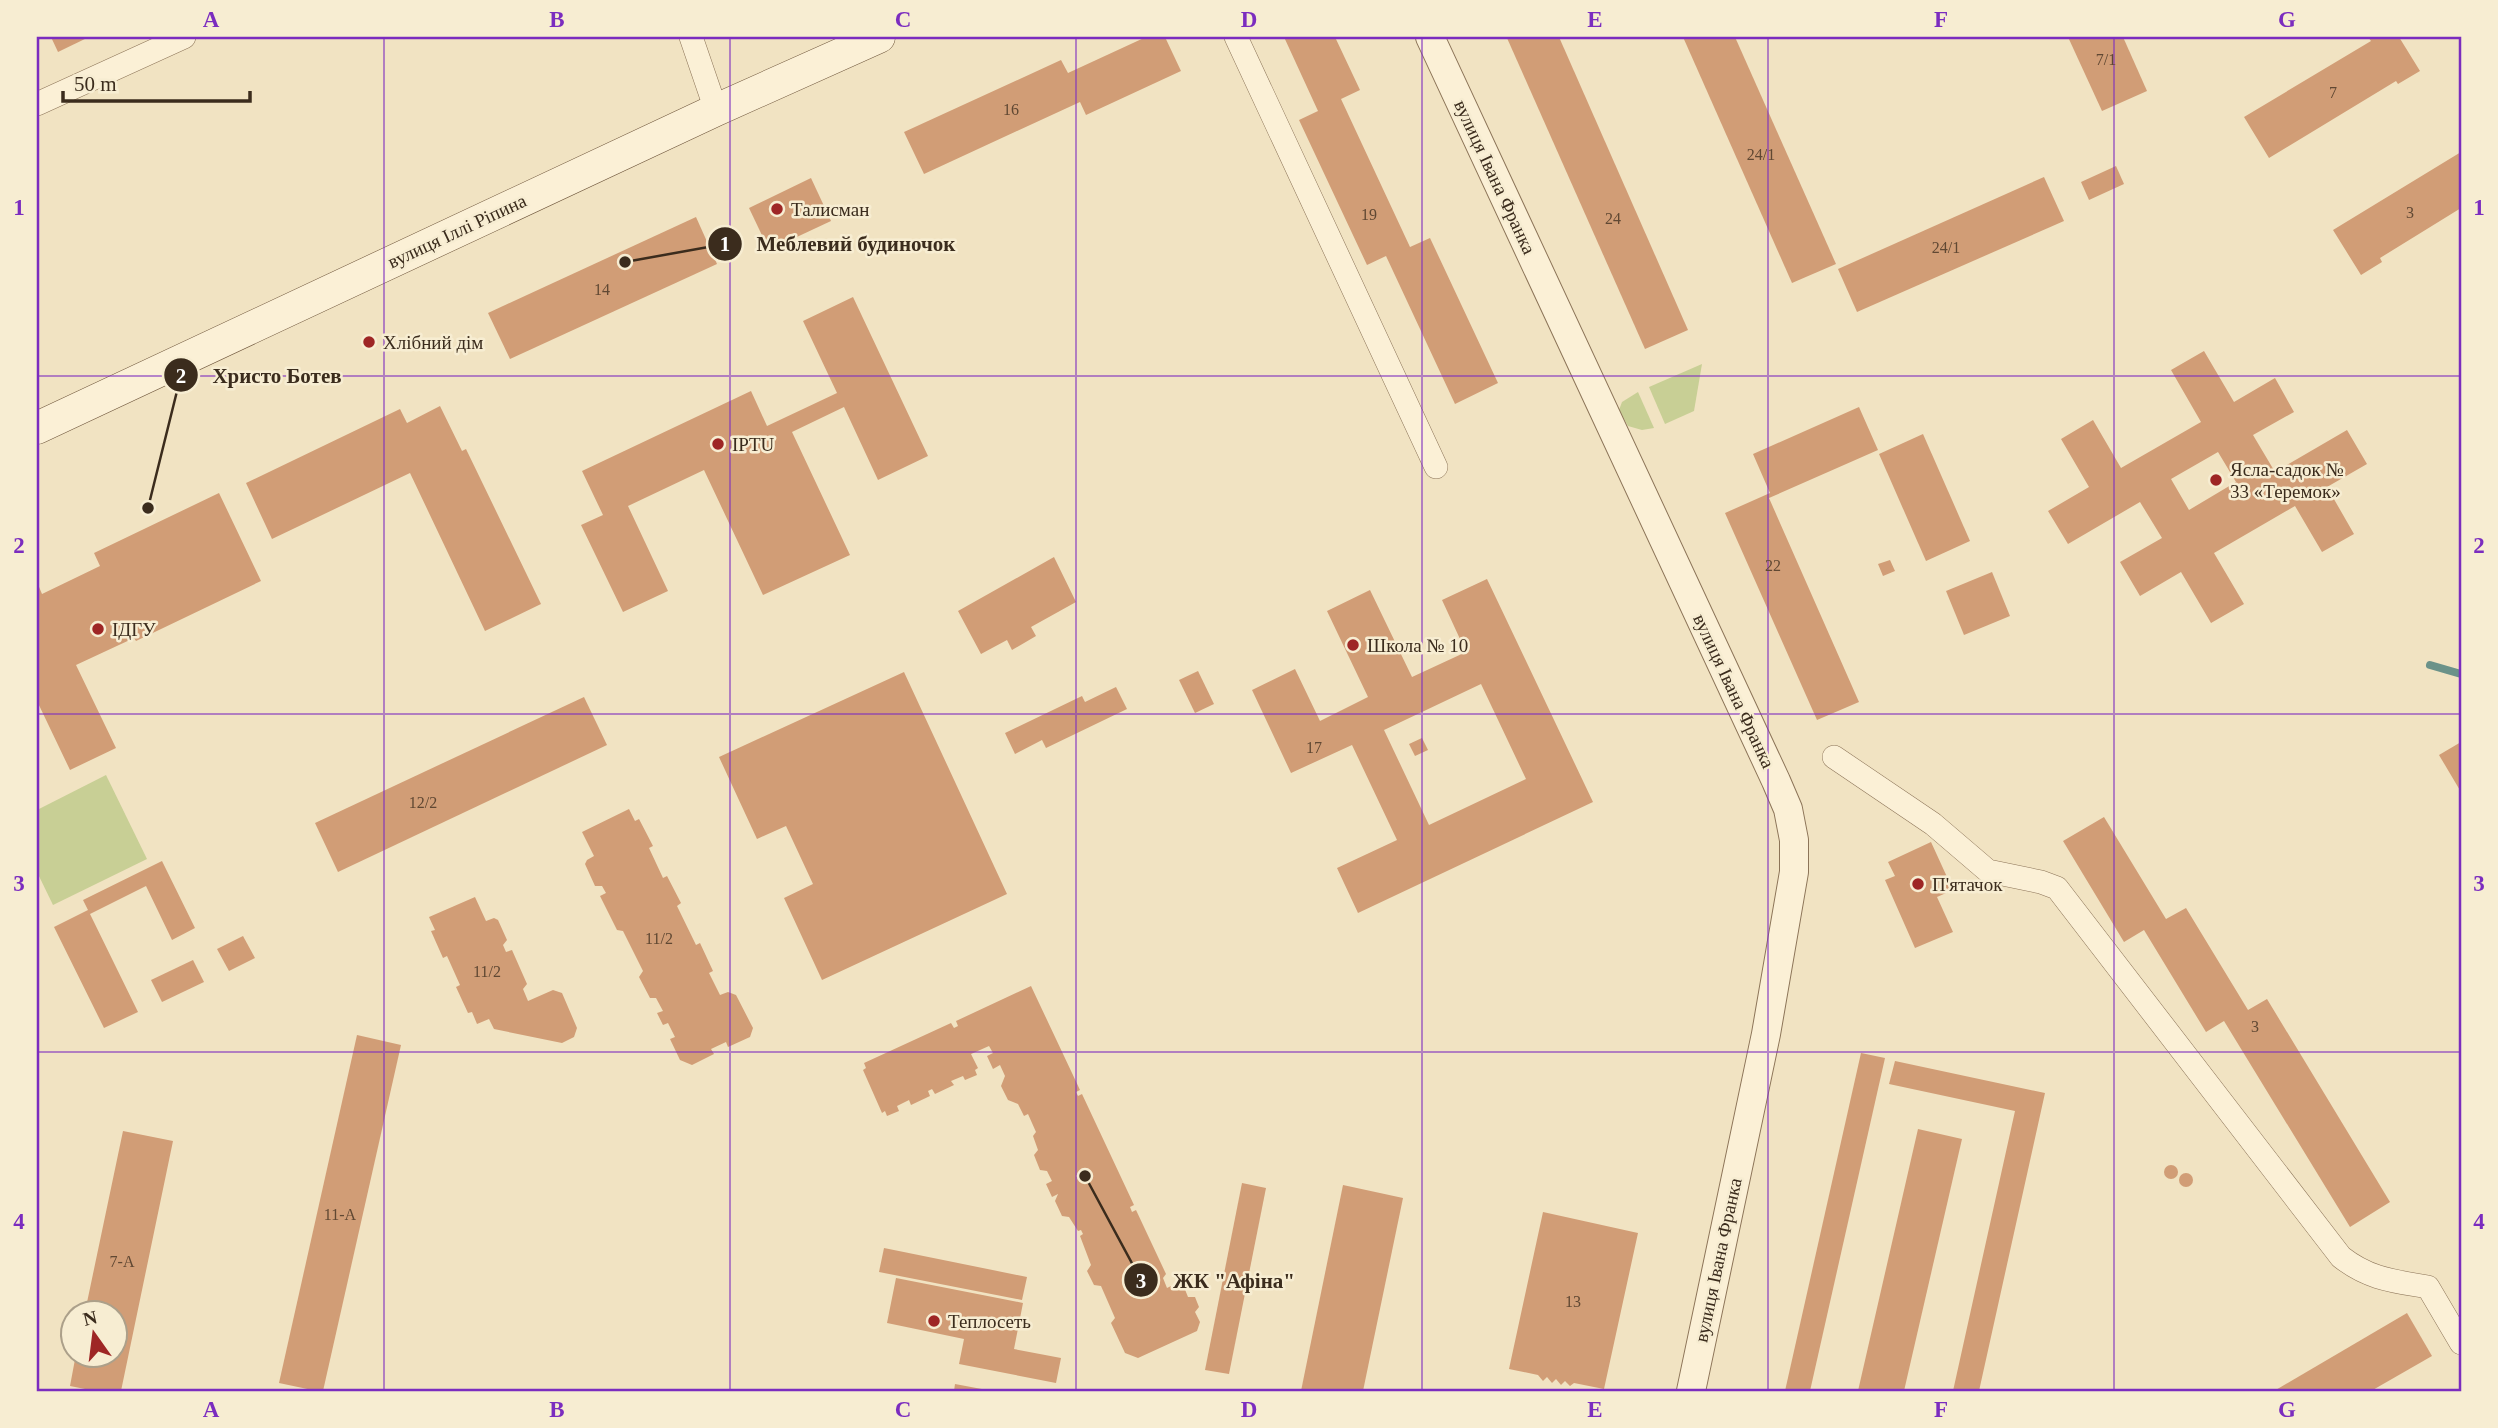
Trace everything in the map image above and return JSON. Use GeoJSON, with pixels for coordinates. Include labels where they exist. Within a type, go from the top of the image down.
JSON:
{"type":"FeatureCollection","features":[{"type":"Feature","properties":{"kind":"main road","name":"вулиця Іллі Ріпина"},"geometry":{"type":"LineString","coordinates":[[37,428],[716,110],[879,37]]}},
{"type":"Feature","properties":{"kind":"street"},"geometry":{"type":"LineString","coordinates":[[37,104],[184,37]]}},
{"type":"Feature","properties":{"kind":"street"},"geometry":{"type":"LineString","coordinates":[[691,37],[716,110]]}},
{"type":"Feature","properties":{"kind":"street"},"geometry":{"type":"LineString","coordinates":[[1236,37],[1436,467]]}},
{"type":"Feature","properties":{"kind":"street","name":"вулиця Івана Франка"},"geometry":{"type":"LineString","coordinates":[[1430,37],[1776,781],[1788,809],[1794,840],[1794,872],[1766,1034],[1691,1391]]}},
{"type":"Feature","properties":{"kind":"street"},"geometry":{"type":"LineString","coordinates":[[1834,757],[1933,824],[1988,871],[2057,888],[2341,1256],[2355,1268],[2374,1277],[2428,1287],[2461,1343]]}},
{"type":"Feature","properties":{"kind":"green space"},"geometry":{"type":"Polygon","coordinates":[[[1702,364],[1694,411],[1665,424],[1649,387],[1702,364]]]}},
{"type":"Feature","properties":{"kind":"green space"},"geometry":{"type":"Polygon","coordinates":[[[1638,392],[1654,428],[1642,430],[1628,426],[1619,410],[1622,402],[1638,392]]]}},
{"type":"Feature","properties":{"kind":"green space"},"geometry":{"type":"Polygon","coordinates":[[[106,775],[147,859],[53,905],[37,872],[37,810],[106,775]]]}},
{"type":"Feature","properties":{"kind":"building"},"geometry":{"type":"Polygon","coordinates":[[[51,37],[89,37],[58,52],[51,37]]]}},
{"type":"Feature","properties":{"kind":"building"},"geometry":{"type":"Polygon","coordinates":[[[1146,37],[1165,37],[1181,71],[1086,115],[1080,102],[924,174],[904,132],[1061,60],[1068,73],[1146,37]]]}},
{"type":"Feature","properties":{"kind":"building"},"geometry":{"type":"Polygon","coordinates":[[[1284,37],[1335,37],[1360,90],[1341,99],[1410,247],[1430,238],[1498,383],[1455,404],[1386,256],[1367,265],[1299,120],[1318,111],[1284,37]]]}},
{"type":"Feature","properties":{"kind":"building"},"geometry":{"type":"Polygon","coordinates":[[[1559,37],[1688,330],[1645,349],[1507,38],[1559,37]]]}},
{"type":"Feature","properties":{"kind":"building"},"geometry":{"type":"Polygon","coordinates":[[[1683,37],[1735,37],[1836,264],[1792,283],[1683,37]]]}},
{"type":"Feature","properties":{"kind":"building"},"geometry":{"type":"Polygon","coordinates":[[[2068,37],[2123,37],[2147,91],[2102,111],[2068,37]]]}},
{"type":"Feature","properties":{"kind":"building"},"geometry":{"type":"Polygon","coordinates":[[[2368,37],[2399,37],[2420,71],[2398,84],[2396,81],[2269,158],[2244,117],[2371,41],[2368,37]]]}},
{"type":"Feature","properties":{"kind":"building"},"geometry":{"type":"Polygon","coordinates":[[[2461,152],[2461,208],[2380,258],[2382,262],[2361,275],[2333,230],[2461,152]]]}},
{"type":"Feature","properties":{"kind":"building"},"geometry":{"type":"Polygon","coordinates":[[[2116,166],[2124,184],[2089,200],[2081,182],[2116,166]]]}},
{"type":"Feature","properties":{"kind":"building"},"geometry":{"type":"Polygon","coordinates":[[[2044,177],[2064,221],[1857,312],[1838,269],[2044,177]]]}},
{"type":"Feature","properties":{"kind":"building"},"geometry":{"type":"Polygon","coordinates":[[[811,178],[831,221],[769,250],[749,208],[811,178]]]}},
{"type":"Feature","properties":{"kind":"building"},"geometry":{"type":"Polygon","coordinates":[[[696,217],[717,264],[510,359],[488,313],[696,217]]]}},
{"type":"Feature","properties":{"kind":"building","name":"IPTU"},"geometry":{"type":"Polygon","coordinates":[[[853,297],[928,456],[878,480],[844,407],[792,432],[850,555],[763,595],[704,470],[628,506],[668,591],[623,612],[581,525],[603,515],[582,471],[751,391],[767,426],[837,393],[803,321],[853,297]]]}},
{"type":"Feature","properties":{"kind":"building"},"geometry":{"type":"Polygon","coordinates":[[[2204,351],[2234,402],[2275,378],[2294,412],[2253,435],[2275,472],[2347,430],[2367,464],[2327,487],[2354,534],[2322,552],[2295,506],[2214,553],[2244,604],[2211,623],[2181,572],[2140,596],[2120,562],[2162,538],[2140,502],[2068,544],[2048,511],[2089,487],[2061,439],[2093,420],[2121,468],[2201,422],[2171,370],[2204,351]],[[2218,452],[2171,479],[2189,510],[2236,482],[2218,452]]]}},
{"type":"Feature","properties":{"kind":"building"},"geometry":{"type":"Polygon","coordinates":[[[440,406],[462,451],[466,449],[541,604],[485,631],[410,473],[272,539],[246,483],[400,409],[407,423],[440,406]]]}},
{"type":"Feature","properties":{"kind":"building"},"geometry":{"type":"Polygon","coordinates":[[[1859,407],[1878,450],[1769,498],[1859,702],[1817,720],[1725,513],[1770,493],[1753,454],[1859,407]]]}},
{"type":"Feature","properties":{"kind":"building"},"geometry":{"type":"Polygon","coordinates":[[[1923,434],[1970,541],[1926,561],[1879,454],[1923,434]]]}},
{"type":"Feature","properties":{"kind":"building","name":"ІДГУ"},"geometry":{"type":"Polygon","coordinates":[[[219,493],[261,581],[136,641],[134,638],[76,665],[116,748],[70,770],[37,701],[37,582],[42,594],[100,566],[94,553],[219,493]]]}},
{"type":"Feature","properties":{"kind":"building"},"geometry":{"type":"Polygon","coordinates":[[[1054,557],[1076,602],[1031,627],[1036,636],[1012,650],[1007,640],[981,654],[958,611],[1054,557]]]}},
{"type":"Feature","properties":{"kind":"building"},"geometry":{"type":"Polygon","coordinates":[[[1890,560],[1895,571],[1883,576],[1878,564],[1890,560]]]}},
{"type":"Feature","properties":{"kind":"building"},"geometry":{"type":"Polygon","coordinates":[[[1992,572],[2010,616],[1964,635],[1946,591],[1992,572]]]}},
{"type":"Feature","properties":{"kind":"building"},"geometry":{"type":"Polygon","coordinates":[[[1487,579],[1593,802],[1358,913],[1337,868],[1397,840],[1352,745],[1291,773],[1252,690],[1295,669],[1320,721],[1368,697],[1327,611],[1370,590],[1412,677],[1466,652],[1442,600],[1487,579]],[[1481,684],[1384,730],[1429,825],[1526,779],[1481,684]]]}},
{"type":"Feature","properties":{"kind":"building"},"geometry":{"type":"Polygon","coordinates":[[[1198,671],[1214,704],[1195,713],[1179,680],[1198,671]]]}},
{"type":"Feature","properties":{"kind":"building"},"geometry":{"type":"Polygon","coordinates":[[[904,672],[1007,894],[822,980],[784,898],[813,884],[786,826],[757,839],[719,757],[904,672]]]}},
{"type":"Feature","properties":{"kind":"building"},"geometry":{"type":"Polygon","coordinates":[[[1116,687],[1127,709],[1046,748],[1042,740],[1015,754],[1005,733],[1082,696],[1085,702],[1116,687]]]}},
{"type":"Feature","properties":{"kind":"building"},"geometry":{"type":"Polygon","coordinates":[[[584,697],[607,745],[338,872],[315,823],[584,697]]]}},
{"type":"Feature","properties":{"kind":"building"},"geometry":{"type":"Polygon","coordinates":[[[1422,738],[1428,750],[1415,756],[1409,744],[1422,738]]]}},
{"type":"Feature","properties":{"kind":"building"},"geometry":{"type":"Polygon","coordinates":[[[2461,742],[2461,792],[2439,755],[2461,742]]]}},
{"type":"Feature","properties":{"kind":"building"},"geometry":{"type":"Polygon","coordinates":[[[629,809],[635,821],[639,819],[653,846],[649,848],[663,878],[667,876],[681,903],[677,906],[696,945],[700,943],[713,971],[709,973],[720,995],[728,992],[736,995],[753,1028],[750,1037],[728,1047],[726,1042],[711,1049],[714,1054],[692,1065],[680,1060],[670,1039],[675,1037],[668,1023],[663,1025],[657,1013],[663,1011],[656,998],[650,998],[639,977],[643,971],[623,931],[617,930],[600,896],[606,893],[602,886],[595,886],[585,864],[594,856],[582,832],[629,809]]]}},
{"type":"Feature","properties":{"kind":"building"},"geometry":{"type":"Polygon","coordinates":[[[2104,817],[2166,919],[2186,908],[2248,1010],[2267,999],[2390,1202],[2350,1227],[2224,1021],[2206,1032],[2144,930],[2124,942],[2063,841],[2104,817]]]}},
{"type":"Feature","properties":{"kind":"building","name":"П'ятачок"},"geometry":{"type":"Polygon","coordinates":[[[1931,842],[1953,890],[1937,897],[1953,932],[1915,948],[1885,880],[1895,876],[1888,862],[1931,842]]]}},
{"type":"Feature","properties":{"kind":"building"},"geometry":{"type":"Polygon","coordinates":[[[162,861],[195,928],[172,940],[146,886],[90,914],[138,1012],[104,1028],[54,927],[88,910],[83,900],[162,861]]]}},
{"type":"Feature","properties":{"kind":"building"},"geometry":{"type":"Polygon","coordinates":[[[475,897],[486,921],[494,918],[498,920],[507,940],[503,945],[506,952],[512,950],[527,984],[523,989],[528,1001],[553,990],[562,993],[577,1028],[574,1037],[562,1043],[494,1029],[489,1019],[477,1024],[472,1012],[468,1013],[456,987],[460,985],[447,956],[443,958],[431,931],[435,930],[429,917],[475,897]]]}},
{"type":"Feature","properties":{"kind":"building"},"geometry":{"type":"Polygon","coordinates":[[[243,936],[255,958],[229,971],[217,949],[243,936]]]}},
{"type":"Feature","properties":{"kind":"building"},"geometry":{"type":"Polygon","coordinates":[[[193,960],[204,982],[162,1002],[151,980],[193,960]]]}},
{"type":"Feature","properties":{"kind":"building"},"geometry":{"type":"Polygon","coordinates":[[[1031,986],[1080,1090],[1076,1092],[1078,1096],[1082,1094],[1134,1205],[1130,1207],[1132,1212],[1136,1210],[1166,1274],[1163,1278],[1167,1288],[1175,1284],[1184,1287],[1188,1297],[1195,1297],[1199,1307],[1195,1312],[1200,1322],[1197,1331],[1138,1358],[1125,1353],[1111,1323],[1115,1318],[1101,1286],[1094,1285],[1087,1271],[1091,1265],[1080,1236],[1083,1234],[1069,1217],[1062,1216],[1055,1201],[1058,1194],[1052,1197],[1046,1184],[1052,1181],[1047,1171],[1040,1170],[1034,1155],[1038,1150],[1033,1136],[1036,1132],[1028,1114],[1024,1116],[1018,1104],[1008,1100],[1001,1086],[1005,1076],[1000,1065],[993,1069],[987,1056],[993,1053],[989,1046],[971,1054],[978,1068],[975,1070],[977,1075],[965,1080],[963,1076],[951,1081],[954,1085],[935,1094],[932,1089],[928,1091],[930,1096],[911,1105],[909,1100],[897,1106],[899,1111],[887,1116],[885,1111],[882,1113],[863,1070],[866,1068],[864,1063],[951,1023],[954,1028],[958,1026],[956,1021],[1031,986]]]}},
{"type":"Feature","properties":{"kind":"building"},"geometry":{"type":"Polygon","coordinates":[[[357,1035],[401,1045],[323,1391],[317,1391],[279,1383],[357,1035]]]}},
{"type":"Feature","properties":{"kind":"building"},"geometry":{"type":"Polygon","coordinates":[[[1861,1053],[1885,1058],[1810,1391],[1785,1391],[1861,1053]]]}},
{"type":"Feature","properties":{"kind":"building"},"geometry":{"type":"Polygon","coordinates":[[[1895,1061],[2045,1093],[1979,1391],[1953,1391],[2015,1111],[1889,1084],[1895,1061]]]}},
{"type":"Feature","properties":{"kind":"building"},"geometry":{"type":"Polygon","coordinates":[[[1918,1129],[1962,1139],[1904,1391],[1858,1391],[1918,1129]]]}},
{"type":"Feature","properties":{"kind":"building"},"geometry":{"type":"Polygon","coordinates":[[[123,1131],[173,1141],[130,1348],[130,1298],[88,1298],[123,1131]]]}},
{"type":"Feature","properties":{"kind":"building"},"geometry":{"type":"Polygon","coordinates":[[[2168,1165],[2174,1165],[2178,1172],[2174,1179],[2168,1179],[2164,1175],[2164,1169],[2168,1165]]]}},
{"type":"Feature","properties":{"kind":"building"},"geometry":{"type":"Polygon","coordinates":[[[2183,1173],[2189,1173],[2193,1180],[2189,1187],[2183,1187],[2179,1183],[2179,1177],[2183,1173]]]}},
{"type":"Feature","properties":{"kind":"building"},"geometry":{"type":"Polygon","coordinates":[[[1242,1183],[1266,1188],[1229,1374],[1205,1370],[1242,1183]]]}},
{"type":"Feature","properties":{"kind":"building"},"geometry":{"type":"Polygon","coordinates":[[[1343,1185],[1403,1198],[1363,1391],[1301,1391],[1343,1185]]]}},
{"type":"Feature","properties":{"kind":"building"},"geometry":{"type":"Polygon","coordinates":[[[1543,1212],[1638,1233],[1604,1389],[1574,1383],[1570,1386],[1565,1381],[1561,1385],[1556,1379],[1552,1383],[1547,1377],[1543,1381],[1538,1375],[1509,1369],[1543,1212]]]}},
{"type":"Feature","properties":{"kind":"building"},"geometry":{"type":"Polygon","coordinates":[[[884,1248],[1027,1277],[1022,1300],[879,1272],[884,1248]]]}},
{"type":"Feature","properties":{"kind":"building"},"geometry":{"type":"Polygon","coordinates":[[[896,1278],[1023,1303],[1014,1349],[1061,1358],[1056,1383],[959,1364],[964,1339],[887,1323],[896,1278]]]}},
{"type":"Feature","properties":{"kind":"building"},"geometry":{"type":"Polygon","coordinates":[[[2407,1313],[2432,1356],[2371,1391],[2274,1391],[2407,1313]]]}},
{"type":"Feature","properties":{"kind":"building"},"geometry":{"type":"Polygon","coordinates":[[[73,1368],[126,1368],[121,1391],[95,1391],[70,1386],[73,1368]]]}},
{"type":"Feature","properties":{"kind":"building"},"geometry":{"type":"Polygon","coordinates":[[[955,1384],[987,1390],[987,1391],[954,1391],[955,1384]]]}},
{"type":"Feature","properties":{"kind":"waterway"},"geometry":{"type":"LineString","coordinates":[[2430,665],[2461,674]]}},
{"type":"Feature","properties":{"kind":"place","name":"Талисман"},"geometry":{"type":"Point","coordinates":[777,209]}},
{"type":"Feature","properties":{"kind":"place","name":"Меблевий будиночок"},"geometry":{"type":"Point","coordinates":[625,262]}},
{"type":"Feature","properties":{"kind":"place","name":"Хлібний дім"},"geometry":{"type":"Point","coordinates":[369,342]}},
{"type":"Feature","properties":{"kind":"place","name":"IPTU"},"geometry":{"type":"Point","coordinates":[718,444]}},
{"type":"Feature","properties":{"kind":"place","name":"Ясла-садок № 33 «Теремок»"},"geometry":{"type":"Point","coordinates":[2216,480]}},
{"type":"Feature","properties":{"kind":"place","name":"Христо Ботев"},"geometry":{"type":"Point","coordinates":[148,508]}},
{"type":"Feature","properties":{"kind":"place","name":"ІДГУ"},"geometry":{"type":"Point","coordinates":[98,629]}},
{"type":"Feature","properties":{"kind":"place","name":"Школа № 10"},"geometry":{"type":"Point","coordinates":[1353,645]}},
{"type":"Feature","properties":{"kind":"place","name":"П'ятачок"},"geometry":{"type":"Point","coordinates":[1918,884]}},
{"type":"Feature","properties":{"kind":"place","name":"ЖК \"Афіна\""},"geometry":{"type":"Point","coordinates":[1085,1176]}},
{"type":"Feature","properties":{"kind":"place","name":"Теплосеть"},"geometry":{"type":"Point","coordinates":[934,1321]}}]}
